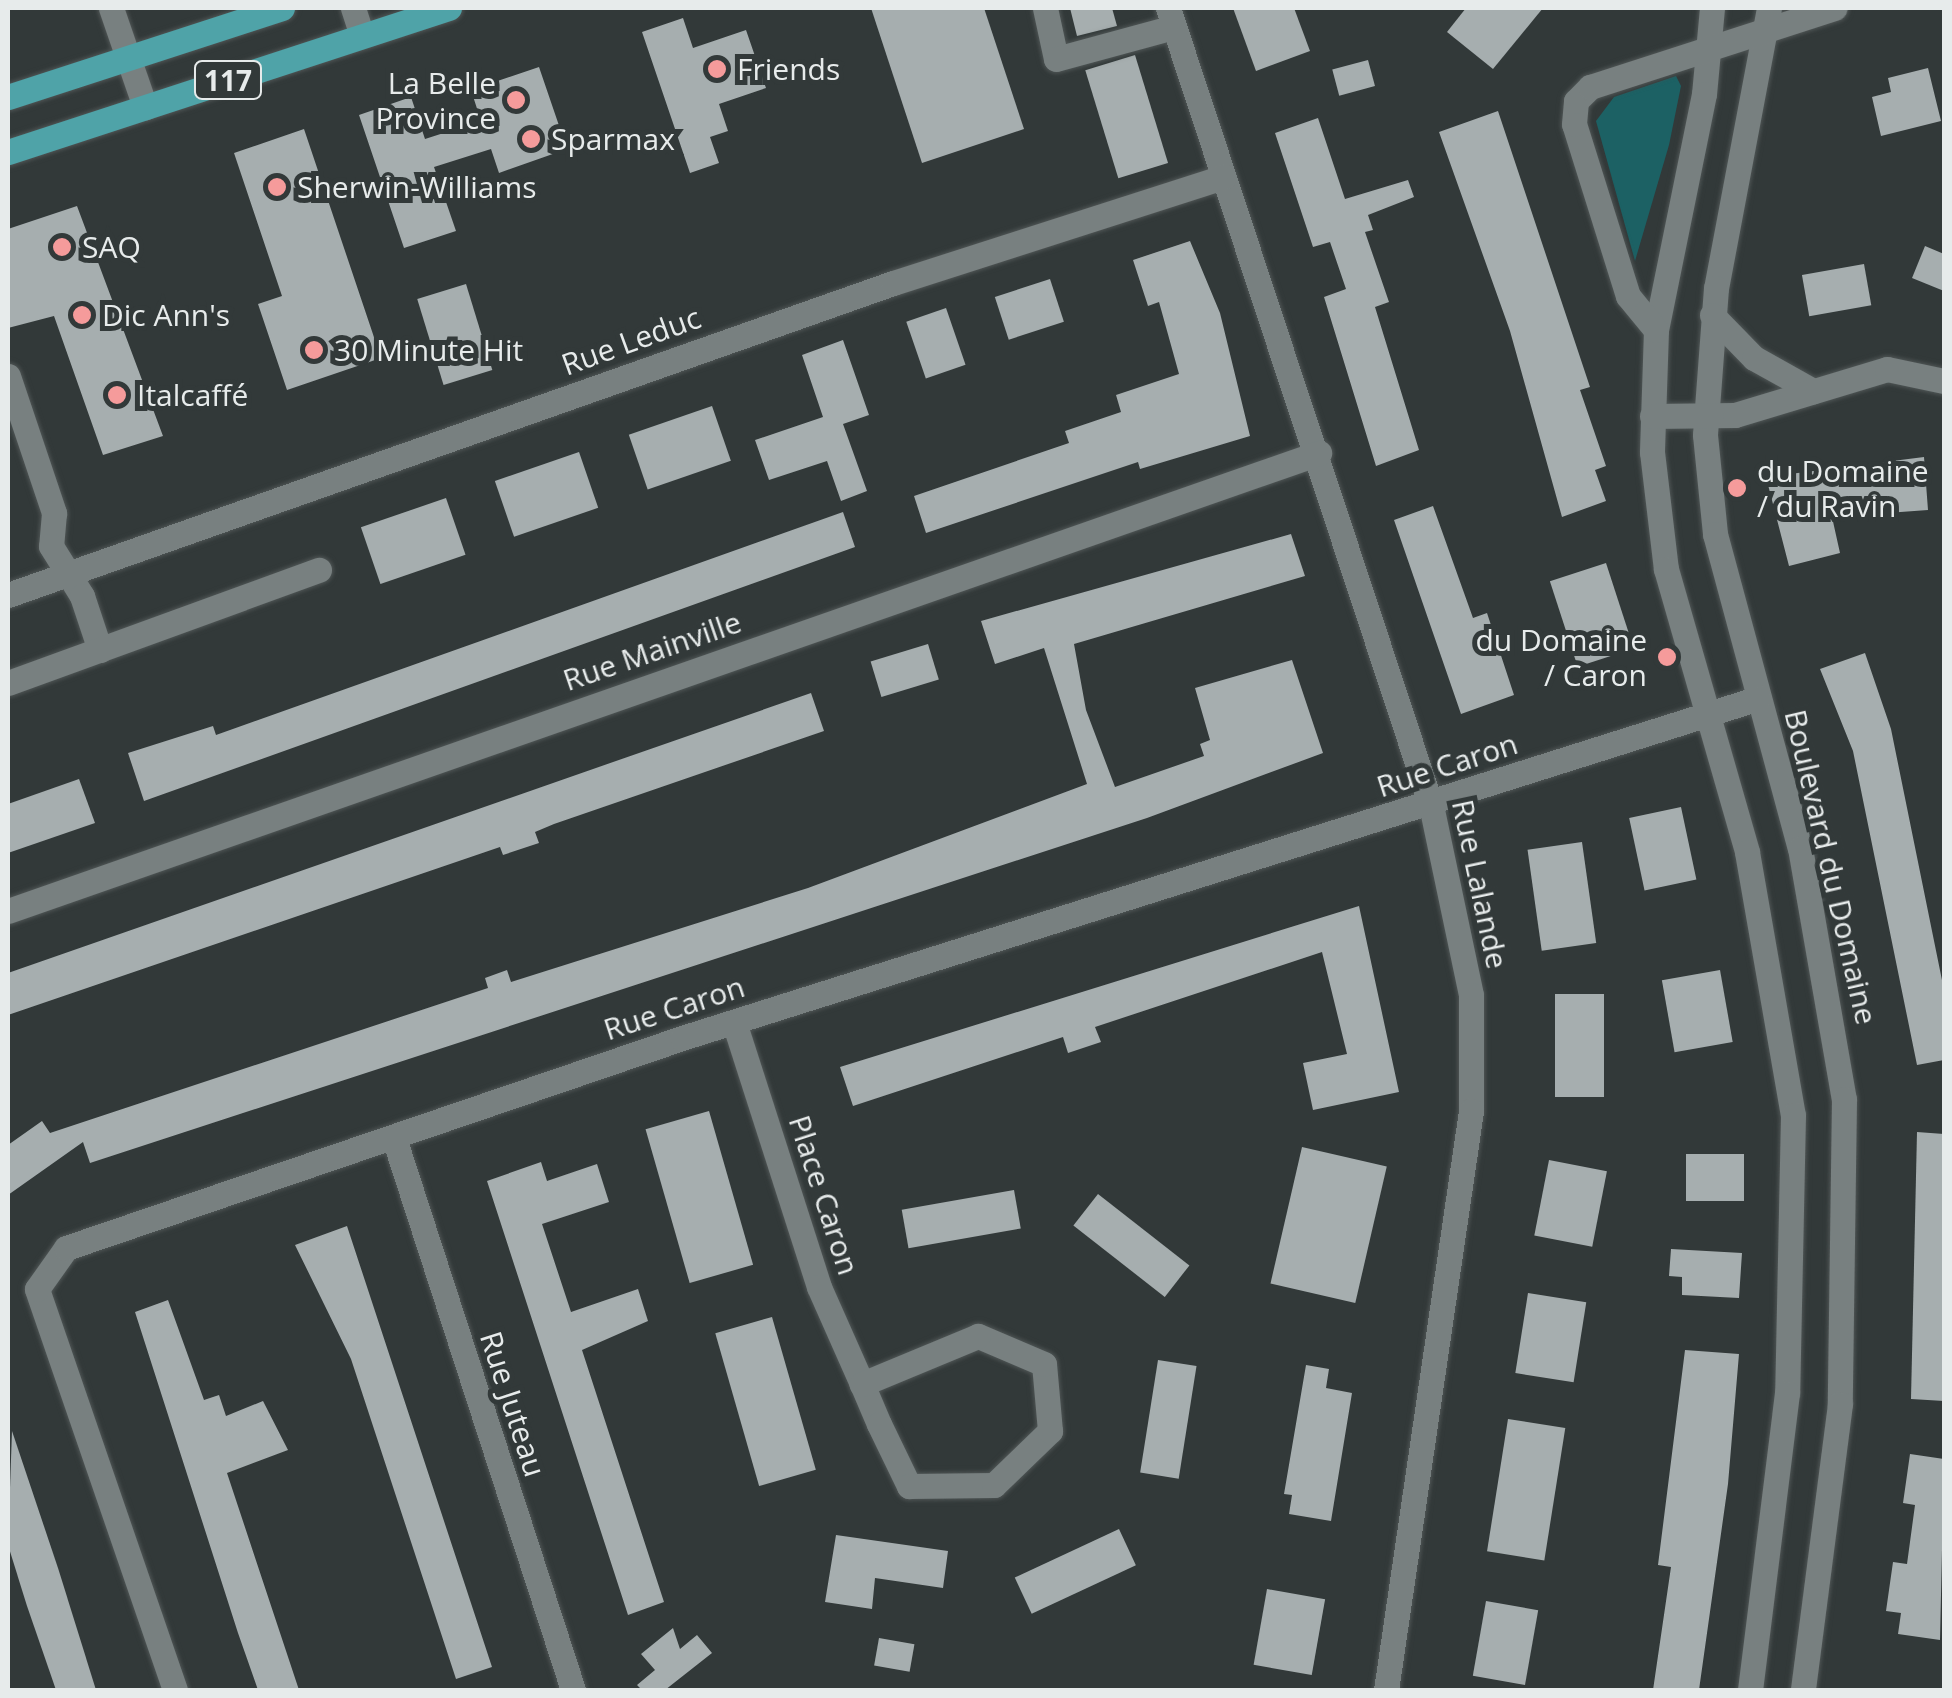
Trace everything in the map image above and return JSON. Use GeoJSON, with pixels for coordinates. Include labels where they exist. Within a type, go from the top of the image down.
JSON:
{"type":"FeatureCollection","features":[{"type":"Feature","properties":{"kind":"main road","name":"117"},"geometry":{"type":"LineString","coordinates":[[8,97],[282,8]]}},
{"type":"Feature","properties":{"kind":"main road","name":"117"},"geometry":{"type":"LineString","coordinates":[[8,152],[449,8]]}},
{"type":"Feature","properties":{"kind":"street"},"geometry":{"type":"LineString","coordinates":[[111,8],[145,107]]}},
{"type":"Feature","properties":{"kind":"street"},"geometry":{"type":"LineString","coordinates":[[353,8],[362,36]]}},
{"type":"Feature","properties":{"kind":"street"},"geometry":{"type":"LineString","coordinates":[[1044,8],[1056,58],[1171,17]]}},
{"type":"Feature","properties":{"kind":"street"},"geometry":{"type":"LineString","coordinates":[[1712,8],[1710,47],[1656,330],[1652,416],[1664,557],[1766,947],[1795,1152],[1785,1417],[1750,1690]]}},
{"type":"Feature","properties":{"kind":"street"},"geometry":{"type":"LineString","coordinates":[[1656,330],[1628,296],[1574,124],[1576,101],[1590,87],[1710,47],[1768,18],[1835,8]]}},
{"type":"Feature","properties":{"kind":"street","name":"Rue Lalande"},"geometry":{"type":"LineString","coordinates":[[1171,17],[1431,805],[1471,995],[1470,1111],[1386,1690]]}},
{"type":"Feature","properties":{"kind":"street","name":"Boulevard du Domaine"},"geometry":{"type":"LineString","coordinates":[[1768,18],[1712,315],[1705,418],[1714,534],[1819,935],[1845,1117],[1840,1404],[1803,1690]]}},
{"type":"Feature","properties":{"kind":"street","name":"Rue Leduc"},"geometry":{"type":"LineString","coordinates":[[8,596],[893,283],[1223,177]]}},
{"type":"Feature","properties":{"kind":"street"},"geometry":{"type":"LineString","coordinates":[[1712,315],[1754,358],[1813,390]]}},
{"type":"Feature","properties":{"kind":"street"},"geometry":{"type":"LineString","coordinates":[[1652,416],[1705,418],[1888,369],[1944,381]]}},
{"type":"Feature","properties":{"kind":"street"},"geometry":{"type":"LineString","coordinates":[[8,376],[54,514],[51,546],[68,574],[100,650]]}},
{"type":"Feature","properties":{"kind":"street","name":"Rue Mainville"},"geometry":{"type":"LineString","coordinates":[[8,911],[1318,453]]}},
{"type":"Feature","properties":{"kind":"street"},"geometry":{"type":"LineString","coordinates":[[8,683],[319,570]]}},
{"type":"Feature","properties":{"kind":"street","name":"Rue Caron"},"geometry":{"type":"LineString","coordinates":[[175,1690],[37,1289],[66,1248],[734,1022],[1431,805],[1759,698]]}},
{"type":"Feature","properties":{"kind":"street","name":"Place Caron"},"geometry":{"type":"LineString","coordinates":[[734,1022],[819,1287],[862,1384],[909,1486],[994,1485],[1050,1431],[1044,1364],[978,1336],[862,1384]]}},
{"type":"Feature","properties":{"kind":"street","name":"Rue Juteau"},"geometry":{"type":"LineString","coordinates":[[394,1138],[573,1690]]}},
{"type":"Feature","properties":{"kind":"shaded area"},"geometry":{"type":"Polygon","coordinates":[[[1676,76],[1681,86],[1669,145],[1635,261],[1596,121],[1614,97],[1676,76]]]}},
{"type":"Feature","properties":{"kind":"building"},"geometry":{"type":"Polygon","coordinates":[[[871,8],[984,8],[1024,129],[922,163],[871,8]]]}},
{"type":"Feature","properties":{"kind":"building"},"geometry":{"type":"Polygon","coordinates":[[[1070,8],[1112,8],[1117,26],[1077,36],[1070,8]]]}},
{"type":"Feature","properties":{"kind":"building"},"geometry":{"type":"Polygon","coordinates":[[[1233,8],[1294,8],[1310,51],[1256,71],[1233,8]]]}},
{"type":"Feature","properties":{"kind":"building"},"geometry":{"type":"Polygon","coordinates":[[[1466,8],[1543,8],[1493,69],[1447,32],[1466,8]]]}},
{"type":"Feature","properties":{"kind":"building"},"geometry":{"type":"Polygon","coordinates":[[[683,18],[693,48],[746,30],[766,88],[719,104],[728,131],[710,137],[719,163],[690,173],[642,32],[683,18]]]}},
{"type":"Feature","properties":{"kind":"building"},"geometry":{"type":"Polygon","coordinates":[[[1135,55],[1168,163],[1118,178],[1085,70],[1135,55]]]}},
{"type":"Feature","properties":{"kind":"building"},"geometry":{"type":"Polygon","coordinates":[[[1368,60],[1375,86],[1339,96],[1332,70],[1368,60]]]}},
{"type":"Feature","properties":{"kind":"building"},"geometry":{"type":"Polygon","coordinates":[[[539,67],[567,149],[499,173],[491,149],[434,167],[456,231],[404,248],[359,115],[411,97],[425,139],[481,121],[471,90],[539,67]]]}},
{"type":"Feature","properties":{"kind":"building"},"geometry":{"type":"Polygon","coordinates":[[[1928,68],[1941,121],[1881,136],[1872,97],[1891,92],[1888,78],[1928,68]]]}},
{"type":"Feature","properties":{"kind":"building"},"geometry":{"type":"Polygon","coordinates":[[[1498,111],[1590,387],[1580,390],[1606,466],[1595,470],[1606,501],[1562,517],[1510,331],[1439,132],[1498,111]]]}},
{"type":"Feature","properties":{"kind":"building"},"geometry":{"type":"Polygon","coordinates":[[[1318,118],[1345,199],[1408,180],[1414,197],[1368,215],[1373,230],[1365,232],[1389,302],[1375,307],[1419,450],[1376,466],[1324,297],[1346,289],[1330,242],[1313,247],[1275,133],[1318,118]]]}},
{"type":"Feature","properties":{"kind":"building"},"geometry":{"type":"Polygon","coordinates":[[[304,129],[381,358],[287,390],[258,304],[282,296],[234,153],[304,129]]]}},
{"type":"Feature","properties":{"kind":"building"},"geometry":{"type":"Polygon","coordinates":[[[77,206],[163,436],[103,455],[54,316],[8,328],[8,229],[77,206]]]}},
{"type":"Feature","properties":{"kind":"building"},"geometry":{"type":"Polygon","coordinates":[[[1190,241],[1220,313],[1250,436],[1140,469],[1138,462],[926,533],[914,496],[1069,443],[1065,431],[1121,412],[1116,395],[1179,374],[1159,302],[1148,306],[1133,260],[1190,241]]]}},
{"type":"Feature","properties":{"kind":"building"},"geometry":{"type":"Polygon","coordinates":[[[1925,246],[1944,254],[1944,291],[1912,278],[1925,246]]]}},
{"type":"Feature","properties":{"kind":"building"},"geometry":{"type":"Polygon","coordinates":[[[1864,264],[1871,305],[1809,316],[1802,275],[1864,264]]]}},
{"type":"Feature","properties":{"kind":"building"},"geometry":{"type":"Polygon","coordinates":[[[1050,279],[1064,322],[1009,340],[995,297],[1050,279]]]}},
{"type":"Feature","properties":{"kind":"building"},"geometry":{"type":"Polygon","coordinates":[[[466,284],[492,370],[444,385],[417,299],[466,284]]]}},
{"type":"Feature","properties":{"kind":"building"},"geometry":{"type":"Polygon","coordinates":[[[946,308],[966,365],[926,378],[906,322],[946,308]]]}},
{"type":"Feature","properties":{"kind":"building"},"geometry":{"type":"Polygon","coordinates":[[[843,340],[869,415],[843,424],[867,491],[841,501],[827,461],[769,480],[755,440],[823,417],[802,355],[843,340]]]}},
{"type":"Feature","properties":{"kind":"building"},"geometry":{"type":"Polygon","coordinates":[[[712,406],[731,461],[648,489],[629,435],[712,406]]]}},
{"type":"Feature","properties":{"kind":"building"},"geometry":{"type":"Polygon","coordinates":[[[579,452],[598,508],[514,537],[495,481],[579,452]]]}},
{"type":"Feature","properties":{"kind":"building"},"geometry":{"type":"Polygon","coordinates":[[[1924,457],[1928,510],[1832,517],[1840,553],[1789,566],[1766,477],[1924,457]]]}},
{"type":"Feature","properties":{"kind":"building"},"geometry":{"type":"Polygon","coordinates":[[[446,498],[466,555],[380,584],[361,527],[446,498]]]}},
{"type":"Feature","properties":{"kind":"building"},"geometry":{"type":"Polygon","coordinates":[[[1433,506],[1473,618],[1487,613],[1514,695],[1461,714],[1394,520],[1433,506]]]}},
{"type":"Feature","properties":{"kind":"building"},"geometry":{"type":"Polygon","coordinates":[[[843,512],[855,547],[144,801],[128,753],[213,726],[216,735],[843,512]]]}},
{"type":"Feature","properties":{"kind":"building"},"geometry":{"type":"Polygon","coordinates":[[[1291,534],[1305,576],[1074,644],[1086,710],[1115,787],[1204,756],[1200,744],[1210,740],[1195,688],[1292,660],[1323,753],[1147,818],[90,1163],[83,1142],[8,1195],[8,1145],[42,1121],[50,1133],[488,988],[485,978],[507,970],[511,982],[808,888],[1087,784],[1044,648],[995,664],[981,621],[1291,534]]]}},
{"type":"Feature","properties":{"kind":"building"},"geometry":{"type":"Polygon","coordinates":[[[1606,563],[1634,649],[1578,667],[1550,581],[1606,563]]]}},
{"type":"Feature","properties":{"kind":"building"},"geometry":{"type":"Polygon","coordinates":[[[928,644],[939,679],[881,697],[871,662],[928,644]]]}},
{"type":"Feature","properties":{"kind":"building"},"geometry":{"type":"Polygon","coordinates":[[[1865,653],[1891,729],[1944,990],[1944,1060],[1917,1065],[1853,751],[1820,669],[1865,653]]]}},
{"type":"Feature","properties":{"kind":"building"},"geometry":{"type":"Polygon","coordinates":[[[811,693],[824,731],[554,824],[535,832],[539,843],[503,855],[500,847],[8,1015],[8,973],[811,693]]]}},
{"type":"Feature","properties":{"kind":"building"},"geometry":{"type":"Polygon","coordinates":[[[79,779],[95,823],[8,853],[8,804],[79,779]]]}},
{"type":"Feature","properties":{"kind":"building"},"geometry":{"type":"Polygon","coordinates":[[[1681,807],[1696,879],[1645,890],[1629,818],[1681,807]]]}},
{"type":"Feature","properties":{"kind":"building"},"geometry":{"type":"Polygon","coordinates":[[[1582,842],[1596,943],[1542,951],[1528,850],[1582,842]]]}},
{"type":"Feature","properties":{"kind":"building"},"geometry":{"type":"Polygon","coordinates":[[[1359,906],[1399,1092],[1313,1110],[1303,1063],[1347,1054],[1322,952],[1095,1027],[1101,1042],[1068,1053],[1063,1037],[853,1106],[840,1067],[1359,906]]]}},
{"type":"Feature","properties":{"kind":"building"},"geometry":{"type":"Polygon","coordinates":[[[1720,970],[1733,1042],[1675,1052],[1662,980],[1720,970]]]}},
{"type":"Feature","properties":{"kind":"building"},"geometry":{"type":"Polygon","coordinates":[[[1555,994],[1604,994],[1604,1097],[1555,1097],[1555,994]]]}},
{"type":"Feature","properties":{"kind":"building"},"geometry":{"type":"Polygon","coordinates":[[[709,1111],[753,1265],[690,1283],[646,1129],[709,1111]]]}},
{"type":"Feature","properties":{"kind":"building"},"geometry":{"type":"Polygon","coordinates":[[[1917,1132],[1944,1134],[1944,1401],[1911,1399],[1917,1132]]]}},
{"type":"Feature","properties":{"kind":"building"},"geometry":{"type":"Polygon","coordinates":[[[1302,1147],[1387,1167],[1355,1303],[1271,1283],[1302,1147]]]}},
{"type":"Feature","properties":{"kind":"building"},"geometry":{"type":"Polygon","coordinates":[[[1686,1154],[1744,1154],[1744,1201],[1686,1201],[1686,1154]]]}},
{"type":"Feature","properties":{"kind":"building"},"geometry":{"type":"Polygon","coordinates":[[[1549,1160],[1607,1171],[1592,1247],[1534,1236],[1549,1160]]]}},
{"type":"Feature","properties":{"kind":"building"},"geometry":{"type":"Polygon","coordinates":[[[541,1162],[547,1181],[597,1164],[609,1202],[542,1224],[571,1312],[638,1289],[648,1321],[582,1350],[664,1602],[628,1615],[487,1181],[541,1162]]]}},
{"type":"Feature","properties":{"kind":"building"},"geometry":{"type":"Polygon","coordinates":[[[1014,1190],[1021,1228],[909,1248],[902,1210],[1014,1190]]]}},
{"type":"Feature","properties":{"kind":"building"},"geometry":{"type":"Polygon","coordinates":[[[1098,1194],[1189,1265],[1165,1297],[1073,1226],[1098,1194]]]}},
{"type":"Feature","properties":{"kind":"building"},"geometry":{"type":"Polygon","coordinates":[[[347,1226],[492,1667],[456,1679],[351,1359],[295,1245],[347,1226]]]}},
{"type":"Feature","properties":{"kind":"building"},"geometry":{"type":"Polygon","coordinates":[[[1671,1249],[1742,1253],[1739,1298],[1682,1295],[1682,1277],[1669,1276],[1671,1249]]]}},
{"type":"Feature","properties":{"kind":"building"},"geometry":{"type":"Polygon","coordinates":[[[1528,1293],[1586,1302],[1574,1382],[1515,1373],[1528,1293]]]}},
{"type":"Feature","properties":{"kind":"building"},"geometry":{"type":"Polygon","coordinates":[[[168,1300],[204,1400],[219,1395],[226,1416],[263,1401],[288,1450],[227,1473],[299,1690],[258,1690],[238,1633],[135,1312],[168,1300]]]}},
{"type":"Feature","properties":{"kind":"building"},"geometry":{"type":"Polygon","coordinates":[[[772,1317],[816,1470],[759,1486],[715,1333],[772,1317]]]}},
{"type":"Feature","properties":{"kind":"building"},"geometry":{"type":"Polygon","coordinates":[[[1685,1350],[1739,1354],[1728,1484],[1699,1690],[1653,1690],[1671,1567],[1658,1565],[1685,1350]]]}},
{"type":"Feature","properties":{"kind":"building"},"geometry":{"type":"Polygon","coordinates":[[[1158,1360],[1197,1366],[1179,1479],[1140,1473],[1158,1360]]]}},
{"type":"Feature","properties":{"kind":"building"},"geometry":{"type":"Polygon","coordinates":[[[1306,1365],[1329,1369],[1326,1388],[1352,1393],[1331,1521],[1289,1514],[1292,1495],[1284,1494],[1306,1365]]]}},
{"type":"Feature","properties":{"kind":"building"},"geometry":{"type":"Polygon","coordinates":[[[1508,1419],[1565,1428],[1544,1560],[1487,1551],[1508,1419]]]}},
{"type":"Feature","properties":{"kind":"building"},"geometry":{"type":"Polygon","coordinates":[[[12,1431],[96,1690],[56,1690],[27,1606],[8,1545],[12,1431]]]}},
{"type":"Feature","properties":{"kind":"building"},"geometry":{"type":"Polygon","coordinates":[[[1910,1454],[1944,1459],[1940,1640],[1898,1634],[1901,1613],[1886,1611],[1893,1562],[1907,1564],[1915,1505],[1903,1503],[1910,1454]]]}},
{"type":"Feature","properties":{"kind":"building"},"geometry":{"type":"Polygon","coordinates":[[[1119,1529],[1136,1565],[1032,1614],[1015,1578],[1119,1529]]]}},
{"type":"Feature","properties":{"kind":"building"},"geometry":{"type":"Polygon","coordinates":[[[836,1535],[948,1551],[943,1588],[875,1578],[872,1609],[825,1602],[836,1535]]]}},
{"type":"Feature","properties":{"kind":"building"},"geometry":{"type":"Polygon","coordinates":[[[1267,1589],[1325,1599],[1312,1675],[1254,1665],[1267,1589]]]}},
{"type":"Feature","properties":{"kind":"building"},"geometry":{"type":"Polygon","coordinates":[[[1486,1601],[1538,1610],[1525,1685],[1473,1676],[1486,1601]]]}},
{"type":"Feature","properties":{"kind":"building"},"geometry":{"type":"Polygon","coordinates":[[[673,1628],[680,1649],[697,1635],[712,1653],[665,1690],[642,1690],[637,1685],[655,1670],[641,1654],[673,1628]]]}},
{"type":"Feature","properties":{"kind":"building"},"geometry":{"type":"Polygon","coordinates":[[[879,1638],[914,1644],[910,1672],[874,1666],[879,1638]]]}},
{"type":"Feature","properties":{"kind":"place","name":"Friends"},"geometry":{"type":"Point","coordinates":[717,69]}},
{"type":"Feature","properties":{"kind":"place","name":"La Belle Province"},"geometry":{"type":"Point","coordinates":[516,100]}},
{"type":"Feature","properties":{"kind":"place","name":"Sparmax"},"geometry":{"type":"Point","coordinates":[531,139]}},
{"type":"Feature","properties":{"kind":"place","name":"Sherwin-Williams"},"geometry":{"type":"Point","coordinates":[277,187]}},
{"type":"Feature","properties":{"kind":"place","name":"SAQ"},"geometry":{"type":"Point","coordinates":[62,247]}},
{"type":"Feature","properties":{"kind":"place","name":"Dic Ann's"},"geometry":{"type":"Point","coordinates":[82,315]}},
{"type":"Feature","properties":{"kind":"place","name":"30 Minute Hit"},"geometry":{"type":"Point","coordinates":[314,350]}},
{"type":"Feature","properties":{"kind":"place","name":"Italcaffé"},"geometry":{"type":"Point","coordinates":[117,395]}},
{"type":"Feature","properties":{"kind":"place","name":"du Domaine / du Ravin"},"geometry":{"type":"Point","coordinates":[1737,488]}},
{"type":"Feature","properties":{"kind":"place","name":"du Domaine / Caron"},"geometry":{"type":"Point","coordinates":[1667,657]}}]}
